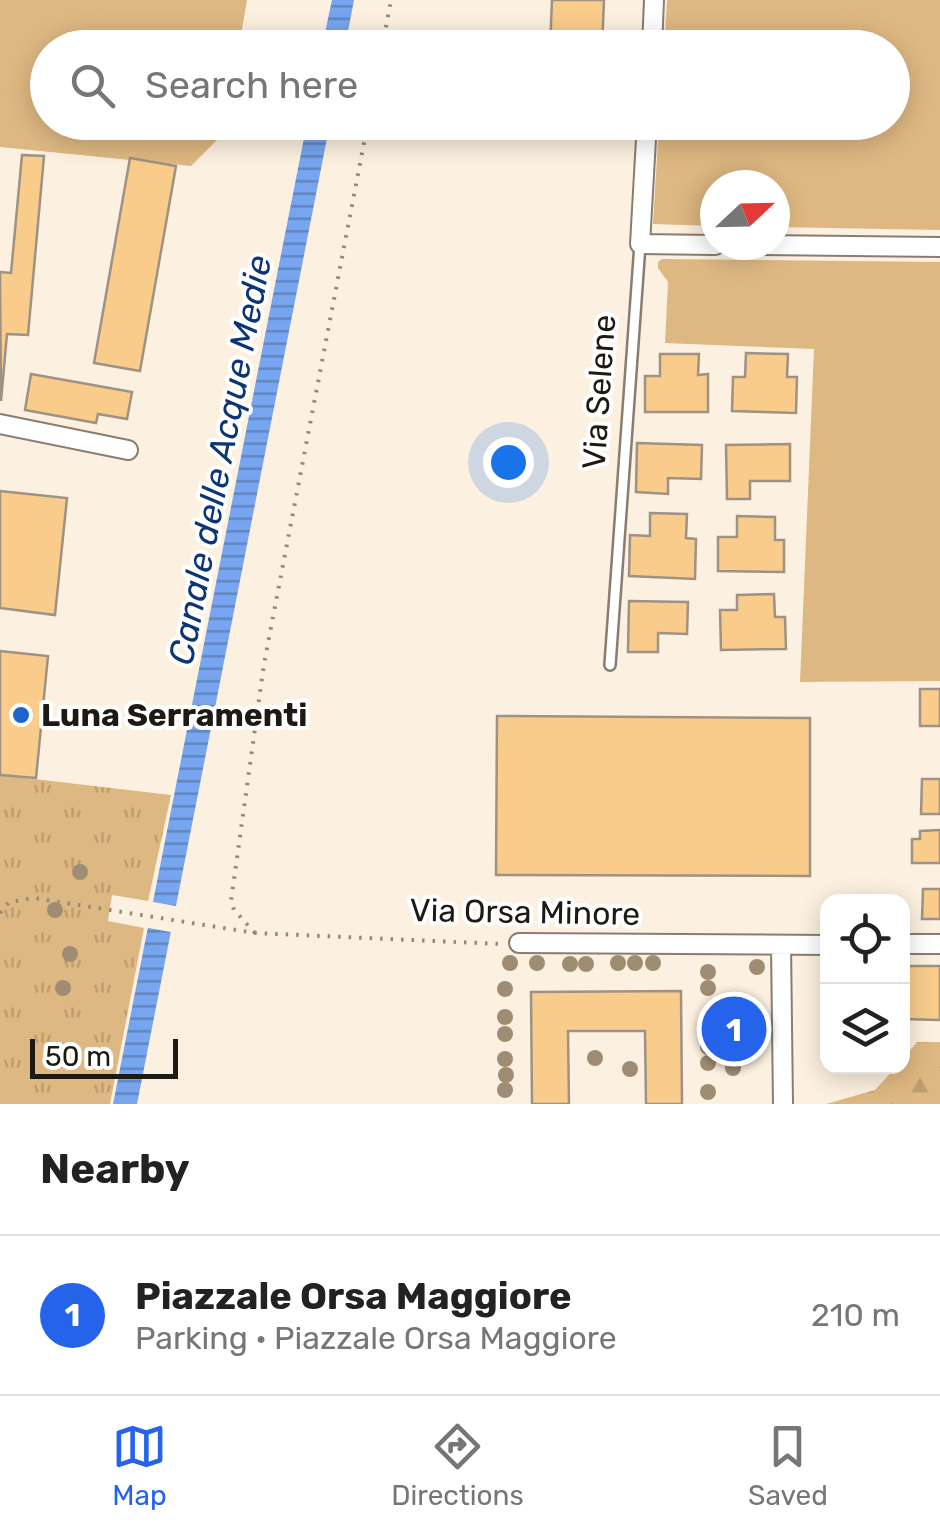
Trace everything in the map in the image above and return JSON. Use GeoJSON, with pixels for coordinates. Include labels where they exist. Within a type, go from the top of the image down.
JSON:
{"type":"FeatureCollection","features":[{"type":"Feature","properties":{"kind":"street"},"geometry":{"type":"LineString","coordinates":[[653,30],[654,0]]}},
{"type":"Feature","properties":{"kind":"street","name":"Via Selene"},"geometry":{"type":"LineString","coordinates":[[640,244],[646,140]]}},
{"type":"Feature","properties":{"kind":"street"},"geometry":{"type":"LineString","coordinates":[[640,244],[700,245]]}},
{"type":"Feature","properties":{"kind":"street"},"geometry":{"type":"LineString","coordinates":[[790,245],[940,247]]}},
{"type":"Feature","properties":{"kind":"street"},"geometry":{"type":"LineString","coordinates":[[0,424],[128,450]]}},
{"type":"Feature","properties":{"kind":"street","name":"Via Orsa Minore"},"geometry":{"type":"LineString","coordinates":[[519,943],[820,944]]}},
{"type":"Feature","properties":{"kind":"street"},"geometry":{"type":"LineString","coordinates":[[910,944],[940,944]]}},
{"type":"Feature","properties":{"kind":"street"},"geometry":{"type":"LineString","coordinates":[[782,945],[783,1104]]}},
{"type":"Feature","properties":{"kind":"lane","name":"Via Selene"},"geometry":{"type":"LineString","coordinates":[[610,665],[640,244]]}},
{"type":"Feature","properties":{"kind":"path"},"geometry":{"type":"LineString","coordinates":[[385,30],[391,0]]}},
{"type":"Feature","properties":{"kind":"path"},"geometry":{"type":"LineString","coordinates":[[255,934],[231,901],[264,664],[365,140]]}},
{"type":"Feature","properties":{"kind":"path","name":"Via Orsa Minore"},"geometry":{"type":"LineString","coordinates":[[0,913],[9,902],[19,898],[110,908],[255,934],[519,943]]}},
{"type":"Feature","properties":{"kind":"green space"},"geometry":{"type":"Polygon","coordinates":[[[0,0],[247,0],[242,30],[30,30],[30,140],[217,140],[191,166],[0,147],[0,0]]]}},
{"type":"Feature","properties":{"kind":"green space"},"geometry":{"type":"Polygon","coordinates":[[[667,0],[940,0],[940,230],[790,227],[790,170],[700,170],[700,226],[653,224],[658,140],[910,140],[910,30],[665,30],[667,0]]]}},
{"type":"Feature","properties":{"kind":"green space"},"geometry":{"type":"Polygon","coordinates":[[[658,262],[940,262],[940,681],[800,682],[814,349],[665,343],[668,282],[658,262]]]}},
{"type":"Feature","properties":{"kind":"green space"},"geometry":{"type":"Polygon","coordinates":[[[0,775],[171,795],[148,901],[112,895],[108,921],[144,928],[110,1104],[0,1104],[0,775]]]}},
{"type":"Feature","properties":{"kind":"green space"},"geometry":{"type":"Polygon","coordinates":[[[917,1042],[940,1042],[940,1104],[826,1104],[875,1090],[890,1074],[910,1074],[910,1050],[917,1042]]]}},
{"type":"Feature","properties":{"kind":"water"},"geometry":{"type":"Polygon","coordinates":[[[332,0],[354,0],[348,30],[326,30],[332,0]]]}},
{"type":"Feature","properties":{"kind":"water"},"geometry":{"type":"Polygon","coordinates":[[[304,140],[327,140],[137,1104],[113,1104],[304,140]]]}},
{"type":"Feature","properties":{"kind":"pier"},"geometry":{"type":"Polygon","coordinates":[[[148,901],[181,907],[176,933],[143,927],[148,901]]]}},
{"type":"Feature","properties":{"kind":"building"},"geometry":{"type":"Polygon","coordinates":[[[552,0],[604,0],[603,30],[551,30],[552,0]]]}},
{"type":"Feature","properties":{"kind":"building"},"geometry":{"type":"Polygon","coordinates":[[[22,155],[44,156],[28,335],[7,334],[1,401],[0,272],[11,273],[22,155]]]}},
{"type":"Feature","properties":{"kind":"building"},"geometry":{"type":"Polygon","coordinates":[[[130,158],[176,166],[140,371],[94,363],[130,158]]]}},
{"type":"Feature","properties":{"kind":"building"},"geometry":{"type":"Polygon","coordinates":[[[746,353],[788,354],[787,377],[797,377],[796,413],[732,411],[733,377],[745,377],[746,353]]]}},
{"type":"Feature","properties":{"kind":"building"},"geometry":{"type":"Polygon","coordinates":[[[660,354],[699,354],[698,375],[708,374],[708,412],[645,412],[645,376],[660,376],[660,354]]]}},
{"type":"Feature","properties":{"kind":"building"},"geometry":{"type":"Polygon","coordinates":[[[31,374],[132,392],[127,419],[98,414],[96,423],[25,410],[31,374]]]}},
{"type":"Feature","properties":{"kind":"building"},"geometry":{"type":"Polygon","coordinates":[[[637,443],[702,445],[701,479],[668,478],[668,494],[636,492],[637,443]]]}},
{"type":"Feature","properties":{"kind":"building"},"geometry":{"type":"Polygon","coordinates":[[[790,444],[790,481],[750,481],[750,499],[727,499],[726,445],[790,444]]]}},
{"type":"Feature","properties":{"kind":"building"},"geometry":{"type":"Polygon","coordinates":[[[0,491],[67,498],[55,615],[0,608],[0,491]]]}},
{"type":"Feature","properties":{"kind":"building"},"geometry":{"type":"Polygon","coordinates":[[[650,513],[687,514],[686,538],[696,539],[695,579],[629,576],[630,535],[650,536],[650,513]]]}},
{"type":"Feature","properties":{"kind":"building"},"geometry":{"type":"Polygon","coordinates":[[[737,516],[775,517],[775,540],[784,540],[784,572],[718,571],[718,537],[737,537],[737,516]]]}},
{"type":"Feature","properties":{"kind":"building"},"geometry":{"type":"Polygon","coordinates":[[[774,594],[775,617],[785,617],[786,649],[721,650],[720,610],[737,610],[737,595],[774,594]]]}},
{"type":"Feature","properties":{"kind":"building"},"geometry":{"type":"Polygon","coordinates":[[[629,601],[688,602],[687,634],[658,633],[658,652],[628,652],[629,601]]]}},
{"type":"Feature","properties":{"kind":"building","name":"Luna Serramenti"},"geometry":{"type":"Polygon","coordinates":[[[0,651],[48,656],[36,778],[0,775],[0,651]]]}},
{"type":"Feature","properties":{"kind":"building"},"geometry":{"type":"Polygon","coordinates":[[[920,689],[940,689],[940,726],[920,726],[920,689]]]}},
{"type":"Feature","properties":{"kind":"building"},"geometry":{"type":"Polygon","coordinates":[[[497,716],[810,718],[810,876],[496,875],[497,716]]]}},
{"type":"Feature","properties":{"kind":"building"},"geometry":{"type":"Polygon","coordinates":[[[922,779],[940,779],[940,814],[921,814],[922,779]]]}},
{"type":"Feature","properties":{"kind":"building"},"geometry":{"type":"Polygon","coordinates":[[[940,830],[940,863],[912,863],[912,839],[920,839],[920,831],[940,830]]]}},
{"type":"Feature","properties":{"kind":"building"},"geometry":{"type":"Polygon","coordinates":[[[923,889],[940,889],[940,919],[922,919],[923,889]]]}},
{"type":"Feature","properties":{"kind":"building"},"geometry":{"type":"Polygon","coordinates":[[[910,966],[940,966],[940,1020],[910,1019],[910,966]]]}},
{"type":"Feature","properties":{"kind":"building"},"geometry":{"type":"Polygon","coordinates":[[[681,991],[682,1104],[646,1104],[645,1031],[568,1031],[569,1104],[532,1104],[531,992],[681,991]]]}},
{"type":"Feature","properties":{"kind":"place","name":"Luna Serramenti"},"geometry":{"type":"Point","coordinates":[21,715]}},
{"type":"Feature","properties":{"kind":"place","name":"Piazzale Orsa Maggiore"},"geometry":{"type":"Point","coordinates":[734,1029]}},
{"type":"Feature","properties":{"kind":"water label","name":"Canale delle Acque Medie"},"geometry":{"type":"Point","coordinates":[220,460]}}]}
